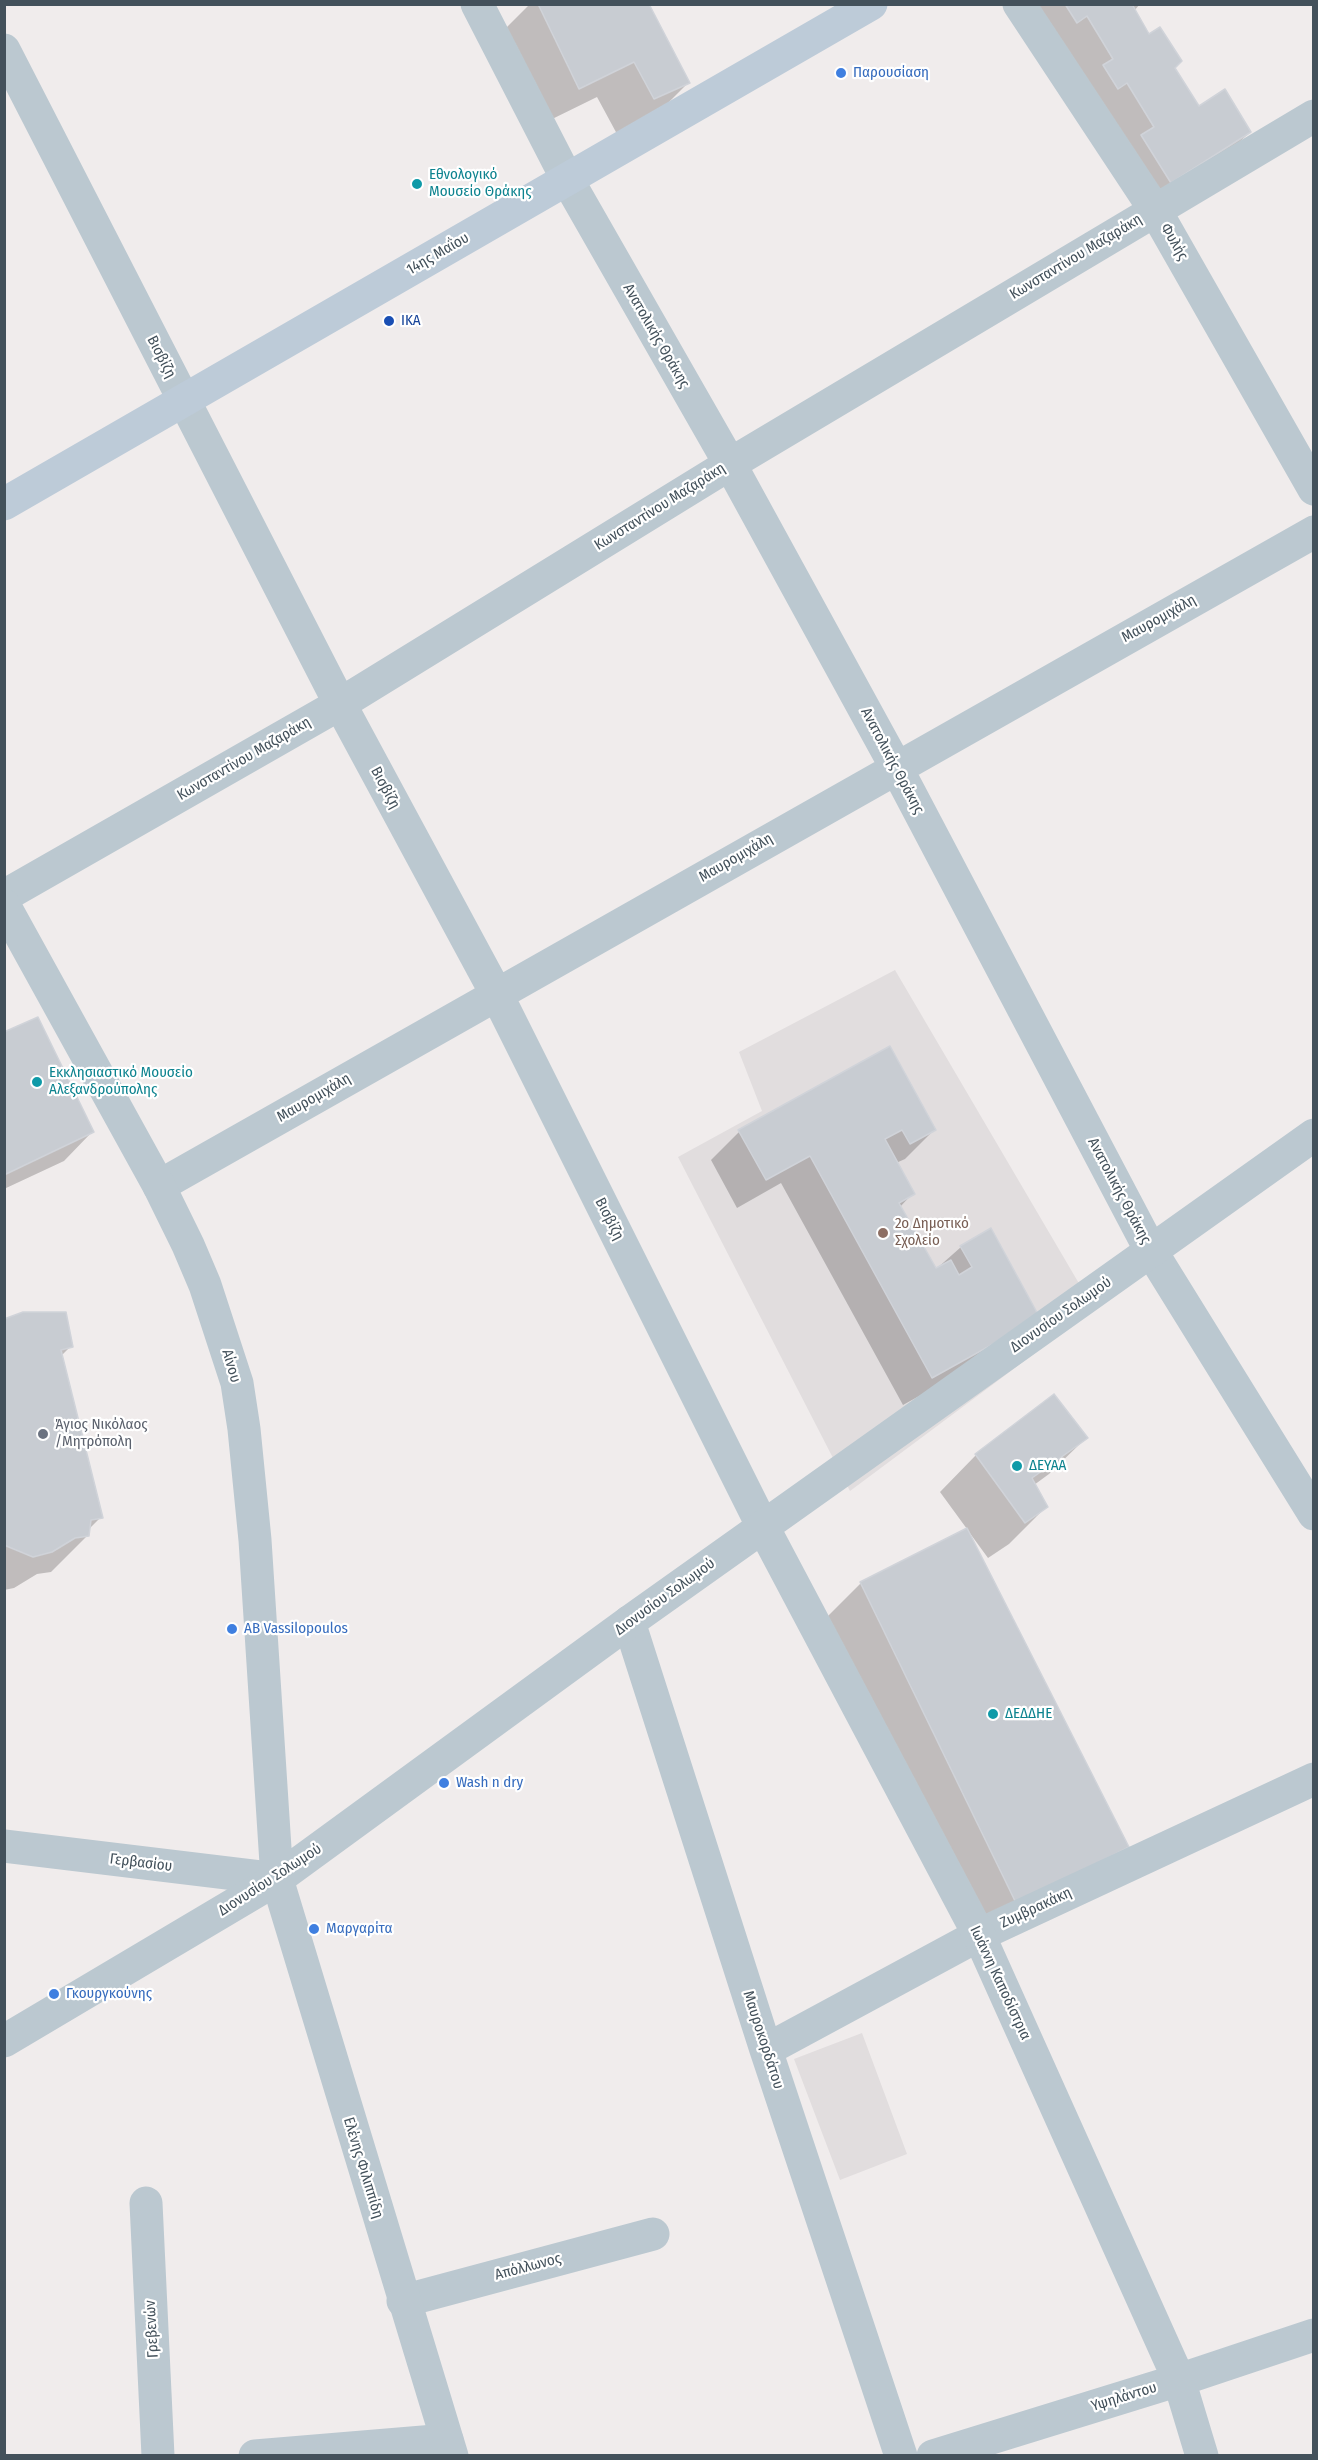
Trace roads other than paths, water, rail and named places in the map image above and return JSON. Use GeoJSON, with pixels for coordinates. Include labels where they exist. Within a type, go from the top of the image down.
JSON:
{"type":"FeatureCollection","features":[{"type":"Feature","properties":{"kind":"main road","name":"14ης Μαΐου"},"geometry":{"type":"LineString","coordinates":[[4,504],[871,4]]}},
{"type":"Feature","properties":{"kind":"street","name":"Ανατολικής Θράκης"},"geometry":{"type":"LineString","coordinates":[[477,4],[567,179],[730,464],[896,767],[1151,1251],[1314,1514]]}},
{"type":"Feature","properties":{"kind":"street","name":"Φυλής"},"geometry":{"type":"LineString","coordinates":[[1019,4],[1155,210],[1314,489]]}},
{"type":"Feature","properties":{"kind":"street","name":"Βισβίζη"},"geometry":{"type":"LineString","coordinates":[[4,50],[340,704],[497,995],[763,1527]]}},
{"type":"Feature","properties":{"kind":"street","name":"Κωνσταντίνου Μαζαράκη"},"geometry":{"type":"LineString","coordinates":[[4,896],[340,704],[730,464],[1314,116]]}},
{"type":"Feature","properties":{"kind":"street","name":"Μαυρομιχάλη"},"geometry":{"type":"LineString","coordinates":[[159,1186],[1314,532]]}},
{"type":"Feature","properties":{"kind":"street","name":"Αίνου"},"geometry":{"type":"LineString","coordinates":[[4,905],[159,1186],[189,1245],[205,1285],[237,1383],[255,1540],[277,1879]]}},
{"type":"Feature","properties":{"kind":"street","name":"Διονυσίου Σολωμού"},"geometry":{"type":"LineString","coordinates":[[4,2041],[277,1879],[629,1622],[1314,1135]]}},
{"type":"Feature","properties":{"kind":"street","name":"Ιωάννη Καποδίστρια"},"geometry":{"type":"LineString","coordinates":[[763,1527],[979,1935],[1179,2380],[1202,2456]]}},
{"type":"Feature","properties":{"kind":"street","name":"Μαυροκορδάτου"},"geometry":{"type":"LineString","coordinates":[[629,1622],[766,2050],[901,2456]]}},
{"type":"Feature","properties":{"kind":"street","name":"Ζυμβρακάκη"},"geometry":{"type":"LineString","coordinates":[[766,2050],[979,1935],[1314,1779]]}},
{"type":"Feature","properties":{"kind":"street","name":"Γερβασίου"},"geometry":{"type":"LineString","coordinates":[[4,1846],[277,1879]]}},
{"type":"Feature","properties":{"kind":"street","name":"Ελένης Φιλιππίδη"},"geometry":{"type":"LineString","coordinates":[[277,1879],[449,2448]]}},
{"type":"Feature","properties":{"kind":"street","name":"Γρεβενών"},"geometry":{"type":"LineString","coordinates":[[146,2203],[158,2456]]}},
{"type":"Feature","properties":{"kind":"street","name":"Απόλλωνος"},"geometry":{"type":"LineString","coordinates":[[403,2301],[653,2234]]}},
{"type":"Feature","properties":{"kind":"street","name":"Υψηλάντου"},"geometry":{"type":"LineString","coordinates":[[933,2456],[1179,2380],[1314,2335]]}},
{"type":"Feature","properties":{"kind":"street"},"geometry":{"type":"LineString","coordinates":[[255,2456],[449,2448]]}},
{"type":"Feature","properties":{"kind":"place","name":"Παρουσίαση"},"geometry":{"type":"Point","coordinates":[841,73]}},
{"type":"Feature","properties":{"kind":"place","name":"Εθνολογικό Μουσείο Θράκης"},"geometry":{"type":"Point","coordinates":[417,184]}},
{"type":"Feature","properties":{"kind":"place","name":"ΙΚΑ"},"geometry":{"type":"Point","coordinates":[389,321]}},
{"type":"Feature","properties":{"kind":"place","name":"Εκκλησιαστικό Μουσείο Αλεξανδρούπολης"},"geometry":{"type":"Point","coordinates":[37,1082]}},
{"type":"Feature","properties":{"kind":"place","name":"2o Δημοτικό Σχολείο"},"geometry":{"type":"Point","coordinates":[883,1233]}},
{"type":"Feature","properties":{"kind":"place","name":"Άγιος Νικόλαος /Μητρόπολη"},"geometry":{"type":"Point","coordinates":[43,1434]}},
{"type":"Feature","properties":{"kind":"place","name":"ΔΕΥΑΑ"},"geometry":{"type":"Point","coordinates":[1017,1466]}},
{"type":"Feature","properties":{"kind":"place","name":"AB Vassilopoulos"},"geometry":{"type":"Point","coordinates":[232,1629]}},
{"type":"Feature","properties":{"kind":"place","name":"ΔΕΔΔΗΕ"},"geometry":{"type":"Point","coordinates":[993,1714]}},
{"type":"Feature","properties":{"kind":"place","name":"Wash n dry"},"geometry":{"type":"Point","coordinates":[444,1783]}},
{"type":"Feature","properties":{"kind":"place","name":"Μαργαρίτα"},"geometry":{"type":"Point","coordinates":[314,1929]}},
{"type":"Feature","properties":{"kind":"place","name":"Γκουργκούνης"},"geometry":{"type":"Point","coordinates":[54,1994]}}]}
